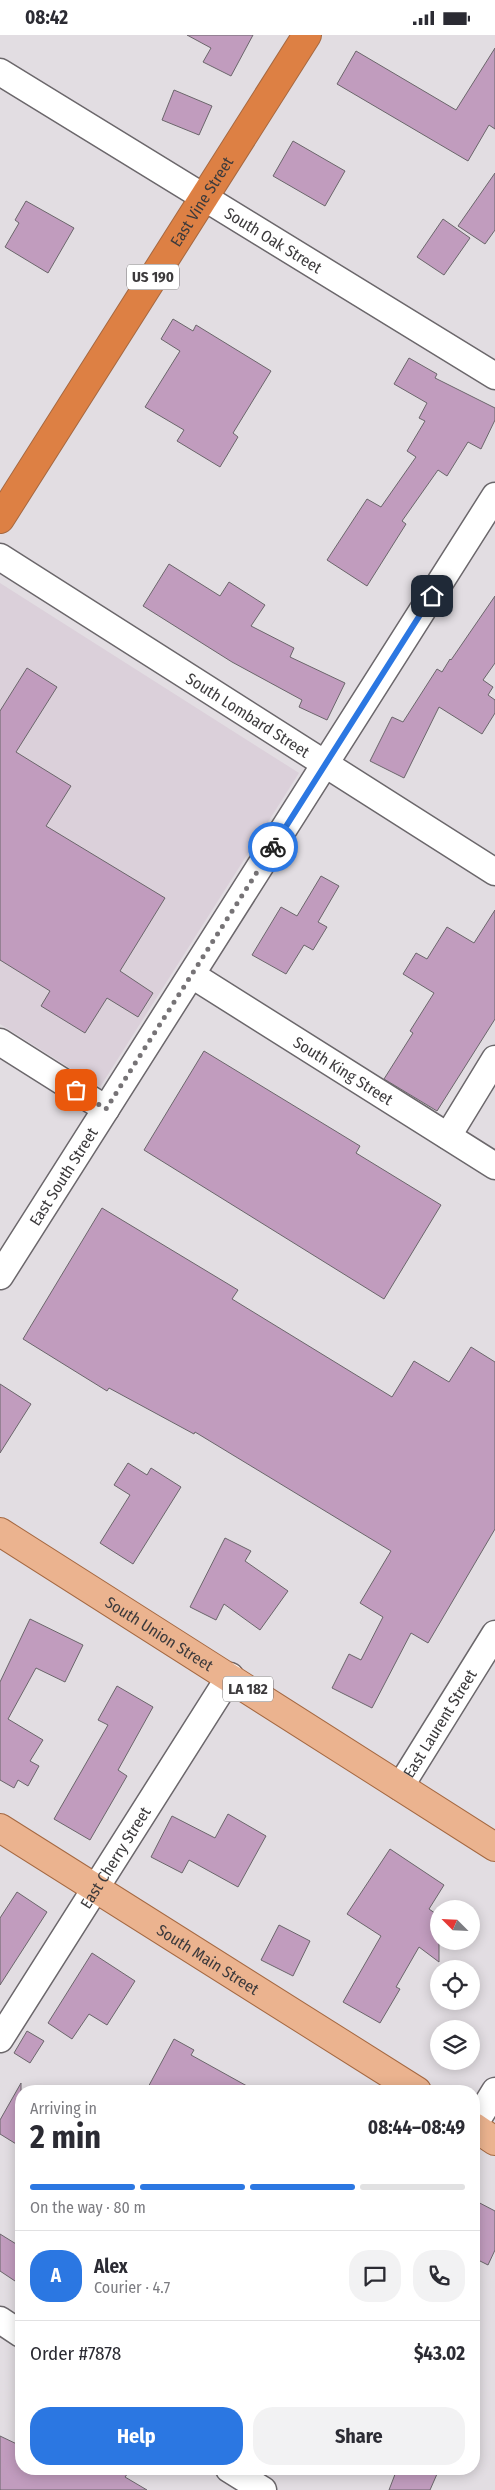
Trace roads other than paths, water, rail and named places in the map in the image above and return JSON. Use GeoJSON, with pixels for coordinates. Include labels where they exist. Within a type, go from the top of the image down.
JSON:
{"type":"FeatureCollection","features":[{"type":"Feature","properties":{"kind":"highway","name":"East Vine Street"},"geometry":{"type":"LineString","coordinates":[[0,519],[307,35]]}},
{"type":"Feature","properties":{"kind":"main road","name":"South Union Street"},"geometry":{"type":"LineString","coordinates":[[0,1532],[495,1847]]}},
{"type":"Feature","properties":{"kind":"main road","name":"South Main Street"},"geometry":{"type":"LineString","coordinates":[[0,1828],[408,2085]]}},
{"type":"Feature","properties":{"kind":"main road"},"geometry":{"type":"LineString","coordinates":[[480,2130],[495,2141]]}},
{"type":"Feature","properties":{"kind":"street","name":"South Oak Street"},"geometry":{"type":"LineString","coordinates":[[0,72],[495,376]]}},
{"type":"Feature","properties":{"kind":"street","name":"East South Street"},"geometry":{"type":"LineString","coordinates":[[0,1276],[495,496]]}},
{"type":"Feature","properties":{"kind":"street","name":"South Lombard Street"},"geometry":{"type":"LineString","coordinates":[[0,557],[495,872]]}},
{"type":"Feature","properties":{"kind":"street","name":"South King Street"},"geometry":{"type":"LineString","coordinates":[[192,975],[495,1166]]}},
{"type":"Feature","properties":{"kind":"street"},"geometry":{"type":"LineString","coordinates":[[0,1042],[106,1109]]}},
{"type":"Feature","properties":{"kind":"street"},"geometry":{"type":"LineString","coordinates":[[448,1136],[495,1059]]}},
{"type":"Feature","properties":{"kind":"street","name":"East Laurent Street"},"geometry":{"type":"LineString","coordinates":[[400,1787],[495,1635]]}},
{"type":"Feature","properties":{"kind":"street","name":"East Cherry Street"},"geometry":{"type":"LineString","coordinates":[[0,2039],[230,1677]]}},
{"type":"Feature","properties":{"kind":"street"},"geometry":{"type":"LineString","coordinates":[[480,2116],[495,2091]]}},
{"type":"Feature","properties":{"kind":"street"},"geometry":{"type":"LineString","coordinates":[[0,2320],[15,2330]]}}]}
